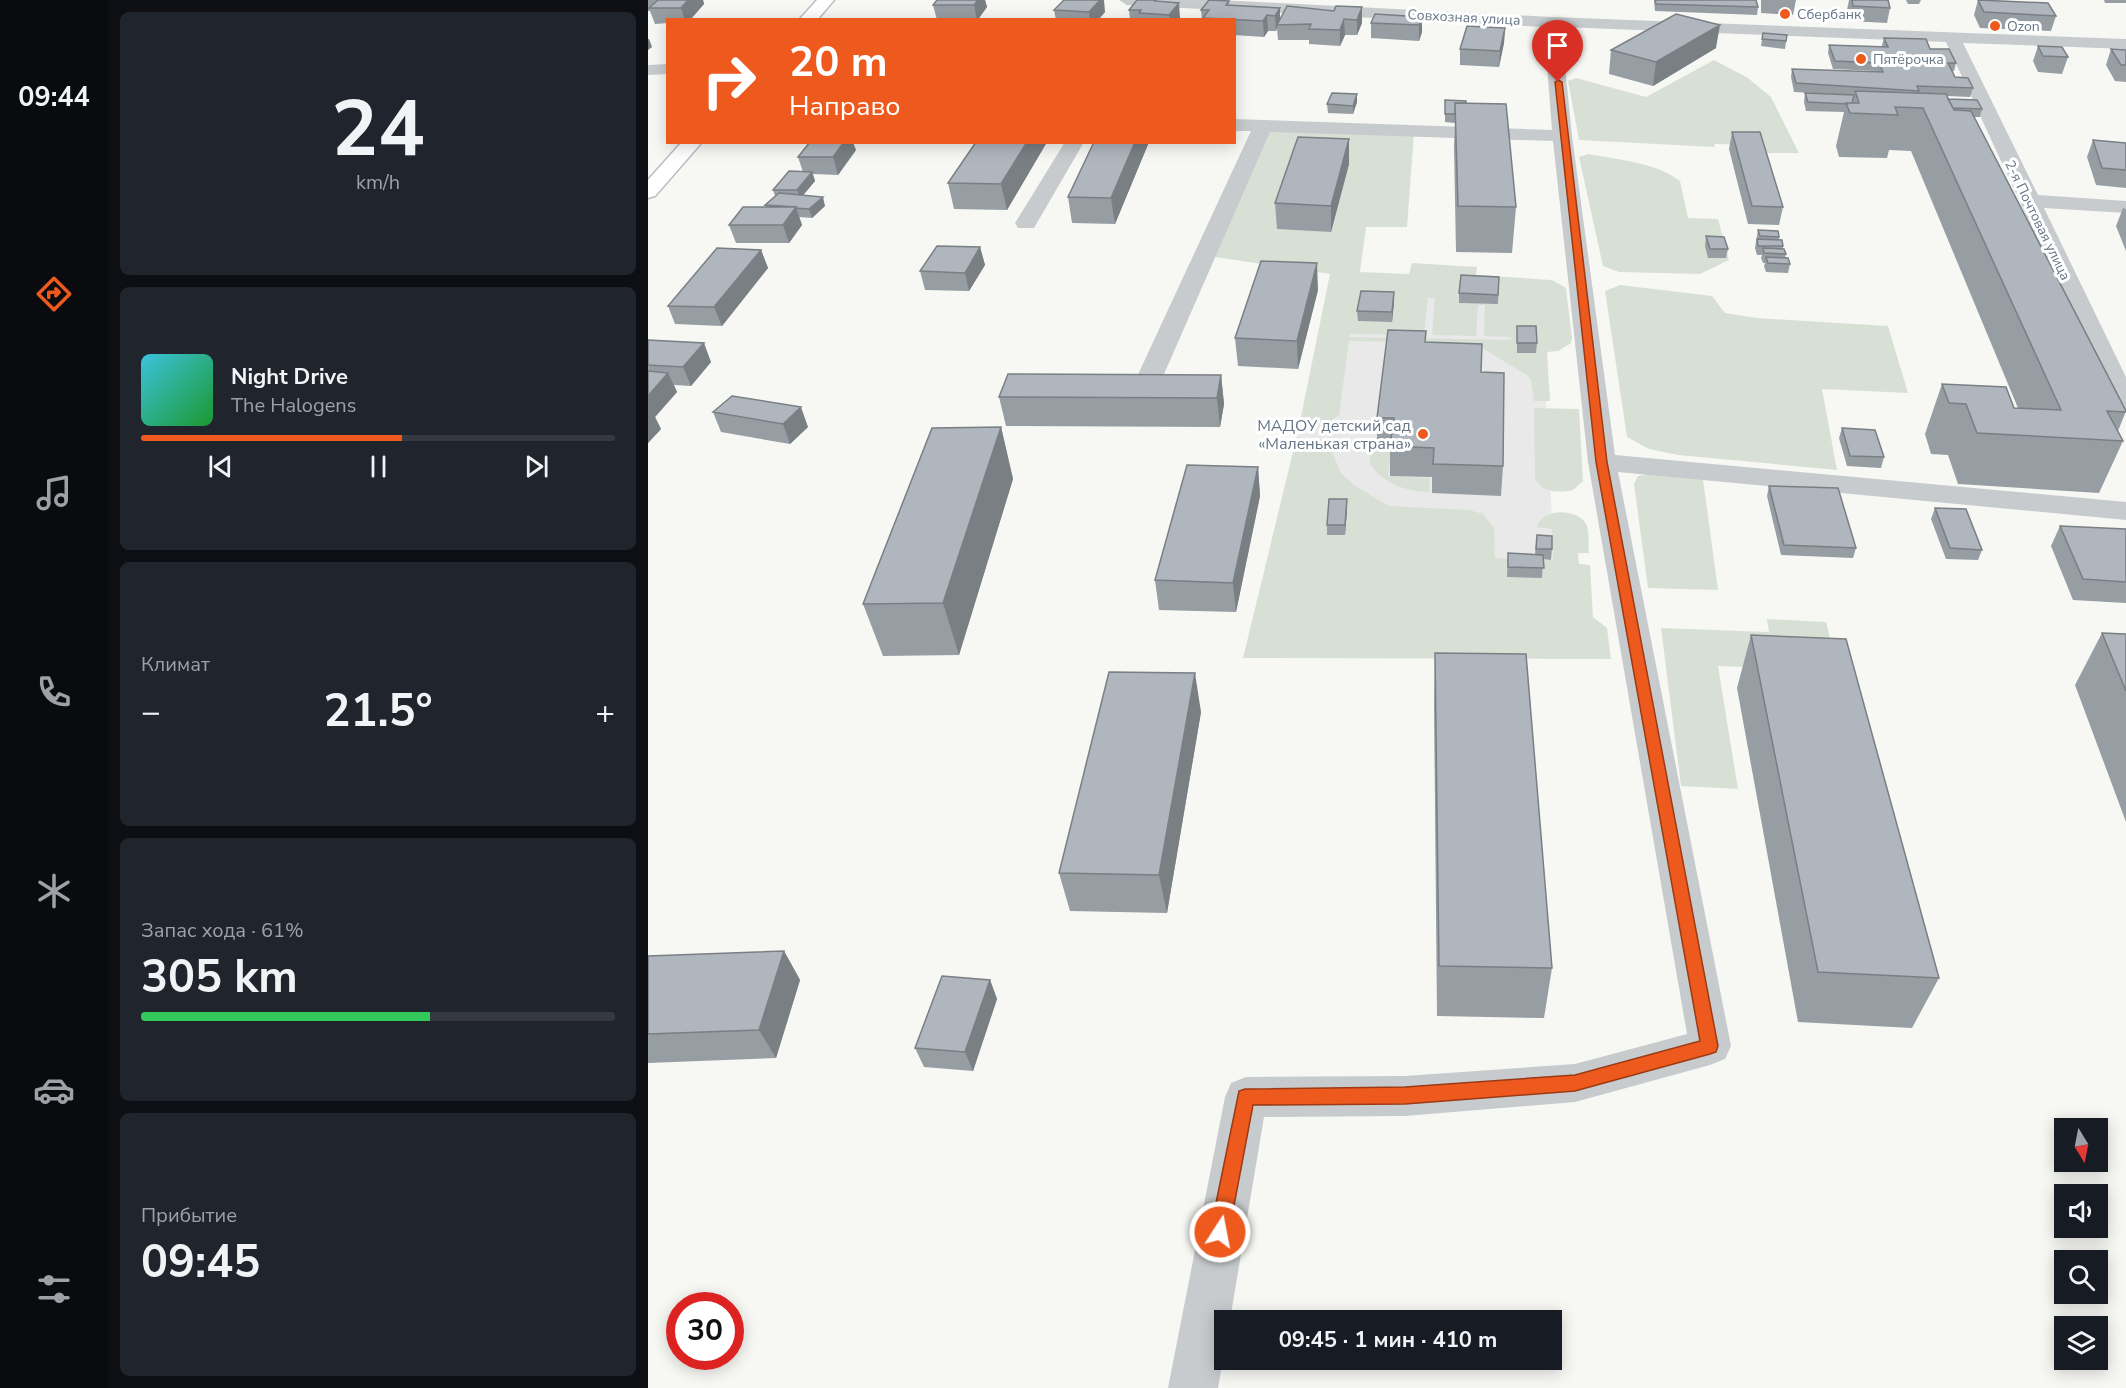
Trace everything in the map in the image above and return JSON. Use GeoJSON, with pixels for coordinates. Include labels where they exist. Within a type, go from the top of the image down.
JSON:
{"type":"FeatureCollection","features":[{"type":"Feature","properties":{"kind":"main road"},"geometry":{"type":"LineString","coordinates":[[809,18],[826,0]]}},
{"type":"Feature","properties":{"kind":"main road"},"geometry":{"type":"LineString","coordinates":[[648,192],[691,144]]}},
{"type":"Feature","properties":{"kind":"street","name":"Совхозная улица"},"geometry":{"type":"LineString","coordinates":[[1127,0],[1552,22],[2126,44]]}},
{"type":"Feature","properties":{"kind":"street"},"geometry":{"type":"LineString","coordinates":[[1193,1388],[1245,1097],[1405,1096],[1575,1083],[1710,1046],[1602,462],[1562,136],[1552,22]]}},
{"type":"Feature","properties":{"kind":"street","name":"2-я Почтовая улица"},"geometry":{"type":"LineString","coordinates":[[1952,37],[2126,403]]}},
{"type":"Feature","properties":{"kind":"street"},"geometry":{"type":"LineString","coordinates":[[648,70],[666,69]]}},
{"type":"Feature","properties":{"kind":"street"},"geometry":{"type":"LineString","coordinates":[[1236,125],[1562,136]]}},
{"type":"Feature","properties":{"kind":"street"},"geometry":{"type":"LineString","coordinates":[[1148,381],[1263,127]]}},
{"type":"Feature","properties":{"kind":"street"},"geometry":{"type":"LineString","coordinates":[[1026,223],[1074,144]]}},
{"type":"Feature","properties":{"kind":"street"},"geometry":{"type":"LineString","coordinates":[[2029,201],[2126,207]]}},
{"type":"Feature","properties":{"kind":"street"},"geometry":{"type":"LineString","coordinates":[[1602,462],[2126,511]]}},
{"type":"Feature","properties":{"kind":"shaded area"},"geometry":{"type":"Polygon","coordinates":[[[1714,60],[1748,78],[1771,97],[1799,153],[1760,153],[1757,145],[1715,144],[1714,147],[1579,140],[1568,81],[1576,78],[1646,97],[1714,60]]]}},
{"type":"Feature","properties":{"kind":"shaded area"},"geometry":{"type":"Polygon","coordinates":[[[1270,130],[1414,133],[1407,227],[1366,227],[1360,272],[1409,274],[1412,263],[1477,267],[1476,275],[1552,280],[1566,288],[1571,343],[1558,351],[1547,352],[1550,401],[1534,401],[1531,380],[1527,375],[1474,343],[1349,341],[1339,415],[1330,421],[1300,424],[1330,274],[1215,257],[1270,130]],[[1428,298],[1424,335],[1350,334],[1349,337],[1512,340],[1511,337],[1484,336],[1485,305],[1478,305],[1476,336],[1432,335],[1435,298],[1428,298]]]}},
{"type":"Feature","properties":{"kind":"shaded area"},"geometry":{"type":"Polygon","coordinates":[[[1588,154],[1648,166],[1680,181],[1688,218],[1718,219],[1729,260],[1700,274],[1619,272],[1603,266],[1579,157],[1588,154]]]}},
{"type":"Feature","properties":{"kind":"shaded area","name":"МАДОУ детский сад «Маленькая страна»"},"geometry":{"type":"Polygon","coordinates":[[[1330,274],[1540,283],[1555,580],[1265,567],[1295,444],[1330,274]]]}},
{"type":"Feature","properties":{"kind":"shaded area"},"geometry":{"type":"Polygon","coordinates":[[[1620,285],[1712,296],[1725,313],[1757,318],[1888,326],[1908,393],[1822,389],[1837,470],[1678,455],[1649,449],[1627,437],[1605,291],[1620,285]]]}},
{"type":"Feature","properties":{"kind":"shaded area"},"geometry":{"type":"Polygon","coordinates":[[[1534,408],[1579,409],[1583,481],[1573,490],[1551,491],[1542,487],[1535,478],[1534,408]]]}},
{"type":"Feature","properties":{"kind":"shaded area"},"geometry":{"type":"Polygon","coordinates":[[[1295,444],[1330,447],[1341,473],[1355,486],[1389,506],[1469,510],[1483,514],[1494,528],[1495,558],[1553,560],[1552,529],[1537,527],[1540,521],[1552,513],[1560,512],[1582,519],[1587,527],[1589,553],[1578,553],[1579,564],[1590,565],[1593,617],[1607,628],[1611,659],[1243,658],[1295,444]]]}},
{"type":"Feature","properties":{"kind":"shaded area"},"geometry":{"type":"Polygon","coordinates":[[[1371,447],[1392,448],[1388,476],[1430,478],[1429,492],[1403,488],[1382,477],[1370,464],[1371,447]]]}},
{"type":"Feature","properties":{"kind":"shaded area"},"geometry":{"type":"Polygon","coordinates":[[[1652,473],[1703,479],[1718,590],[1648,588],[1634,484],[1638,476],[1652,473]]]}},
{"type":"Feature","properties":{"kind":"shaded area"},"geometry":{"type":"Polygon","coordinates":[[[1767,619],[1826,622],[1838,671],[1718,666],[1738,789],[1681,786],[1661,628],[1769,632],[1767,619]]]}},
{"type":"Feature","properties":{"kind":"building"},"geometry":{"type":"Polygon","coordinates":[[[658,0],[688,0],[681,8],[649,8],[658,0]]]}},
{"type":"Feature","properties":{"kind":"building"},"geometry":{"type":"Polygon","coordinates":[[[937,0],[978,0],[974,5],[933,5],[937,0]]]}},
{"type":"Feature","properties":{"kind":"building"},"geometry":{"type":"Polygon","coordinates":[[[1064,0],[1100,0],[1089,12],[1054,10],[1064,0]]]}},
{"type":"Feature","properties":{"kind":"building"},"geometry":{"type":"Polygon","coordinates":[[[1137,0],[1179,3],[1169,15],[1139,13],[1141,10],[1129,10],[1137,0]]]}},
{"type":"Feature","properties":{"kind":"building"},"geometry":{"type":"Polygon","coordinates":[[[1209,0],[1229,1],[1226,5],[1280,8],[1275,16],[1267,15],[1263,21],[1203,18],[1209,10],[1201,10],[1209,0]]]}},
{"type":"Feature","properties":{"kind":"building"},"geometry":{"type":"Polygon","coordinates":[[[1655,0],[1756,0],[1758,7],[1656,4],[1655,0]]]}},
{"type":"Feature","properties":{"kind":"building"},"geometry":{"type":"Polygon","coordinates":[[[1852,0],[1888,0],[1890,8],[1853,6],[1852,0]]]}},
{"type":"Feature","properties":{"kind":"building"},"geometry":{"type":"Polygon","coordinates":[[[1978,0],[2048,3],[2056,16],[1984,12],[1978,0]]]}},
{"type":"Feature","properties":{"kind":"building"},"geometry":{"type":"Polygon","coordinates":[[[1287,6],[1334,11],[1336,6],[1362,7],[1357,20],[1344,19],[1340,30],[1309,29],[1311,24],[1277,25],[1287,6]]]}},
{"type":"Feature","properties":{"kind":"building"},"geometry":{"type":"Polygon","coordinates":[[[1375,14],[1422,17],[1419,25],[1371,23],[1375,14]]]}},
{"type":"Feature","properties":{"kind":"building"},"geometry":{"type":"Polygon","coordinates":[[[1676,14],[1720,25],[1656,62],[1611,50],[1676,14]]]}},
{"type":"Feature","properties":{"kind":"building"},"geometry":{"type":"Polygon","coordinates":[[[1467,26],[1505,28],[1500,51],[1460,49],[1467,26]]]}},
{"type":"Feature","properties":{"kind":"building"},"geometry":{"type":"Polygon","coordinates":[[[1763,33],[1787,35],[1786,41],[1762,39],[1763,33]]]}},
{"type":"Feature","properties":{"kind":"building"},"geometry":{"type":"Polygon","coordinates":[[[1884,38],[1926,39],[1930,49],[1949,49],[1956,63],[1948,63],[1955,77],[1968,78],[1973,88],[1917,86],[1919,91],[1796,83],[1792,69],[1883,72],[1879,63],[1835,61],[1829,45],[1888,47],[1884,38]]]}},
{"type":"Feature","properties":{"kind":"building"},"geometry":{"type":"Polygon","coordinates":[[[2038,46],[2062,47],[2068,57],[2043,56],[2038,46]]]}},
{"type":"Feature","properties":{"kind":"building"},"geometry":{"type":"Polygon","coordinates":[[[2111,49],[2126,50],[2126,65],[2121,65],[2111,49]]]}},
{"type":"Feature","properties":{"kind":"building"},"geometry":{"type":"Polygon","coordinates":[[[1855,91],[1946,94],[1954,110],[1971,111],[2126,411],[2107,411],[2123,441],[1977,433],[1966,404],[1949,403],[1942,384],[2006,387],[2014,408],[2061,410],[1923,108],[1895,107],[1898,115],[1850,113],[1846,103],[1859,103],[1855,91]]]}},
{"type":"Feature","properties":{"kind":"building"},"geometry":{"type":"Polygon","coordinates":[[[1332,93],[1357,94],[1353,106],[1327,104],[1332,93]]]}},
{"type":"Feature","properties":{"kind":"building"},"geometry":{"type":"Polygon","coordinates":[[[1805,93],[1854,95],[1852,103],[1847,104],[1808,102],[1805,93]]]}},
{"type":"Feature","properties":{"kind":"building"},"geometry":{"type":"Polygon","coordinates":[[[1948,99],[1977,100],[1982,109],[1953,108],[1948,99]]]}},
{"type":"Feature","properties":{"kind":"building"},"geometry":{"type":"Polygon","coordinates":[[[1445,100],[1466,101],[1466,103],[1455,103],[1455,114],[1445,114],[1445,100]]]}},
{"type":"Feature","properties":{"kind":"building"},"geometry":{"type":"Polygon","coordinates":[[[1455,103],[1506,104],[1516,207],[1458,206],[1455,103]]]}},
{"type":"Feature","properties":{"kind":"building"},"geometry":{"type":"Polygon","coordinates":[[[1732,132],[1760,132],[1783,207],[1752,206],[1732,132]]]}},
{"type":"Feature","properties":{"kind":"building"},"geometry":{"type":"Polygon","coordinates":[[[1298,137],[1349,139],[1331,206],[1275,203],[1298,137]]]}},
{"type":"Feature","properties":{"kind":"building"},"geometry":{"type":"Polygon","coordinates":[[[2093,140],[2126,143],[2126,170],[2102,168],[2093,140]]]}},
{"type":"Feature","properties":{"kind":"building"},"geometry":{"type":"Polygon","coordinates":[[[808,144],[843,144],[833,157],[798,157],[808,144]]]}},
{"type":"Feature","properties":{"kind":"building"},"geometry":{"type":"Polygon","coordinates":[[[975,144],[1026,144],[1001,184],[948,183],[975,144]]]}},
{"type":"Feature","properties":{"kind":"building"},"geometry":{"type":"Polygon","coordinates":[[[1093,144],[1134,144],[1111,198],[1068,197],[1093,144]]]}},
{"type":"Feature","properties":{"kind":"building"},"geometry":{"type":"Polygon","coordinates":[[[789,171],[812,172],[797,190],[773,190],[789,171]]]}},
{"type":"Feature","properties":{"kind":"building"},"geometry":{"type":"Polygon","coordinates":[[[779,193],[823,197],[809,209],[765,205],[779,193]]]}},
{"type":"Feature","properties":{"kind":"building"},"geometry":{"type":"Polygon","coordinates":[[[743,207],[796,207],[783,225],[729,225],[743,207]]]}},
{"type":"Feature","properties":{"kind":"building"},"geometry":{"type":"Polygon","coordinates":[[[1758,230],[1778,231],[1779,237],[1760,236],[1758,230]]]}},
{"type":"Feature","properties":{"kind":"building"},"geometry":{"type":"Polygon","coordinates":[[[1706,236],[1724,237],[1728,249],[1710,249],[1706,236]]]}},
{"type":"Feature","properties":{"kind":"building"},"geometry":{"type":"Polygon","coordinates":[[[1757,239],[1782,240],[1783,246],[1758,246],[1757,239]]]}},
{"type":"Feature","properties":{"kind":"building"},"geometry":{"type":"Polygon","coordinates":[[[937,246],[980,247],[965,273],[920,271],[937,246]]]}},
{"type":"Feature","properties":{"kind":"building"},"geometry":{"type":"Polygon","coordinates":[[[717,248],[761,250],[714,307],[668,306],[717,248]]]}},
{"type":"Feature","properties":{"kind":"building"},"geometry":{"type":"Polygon","coordinates":[[[1763,248],[1784,249],[1786,254],[1764,253],[1763,248]]]}},
{"type":"Feature","properties":{"kind":"building"},"geometry":{"type":"Polygon","coordinates":[[[1766,257],[1788,258],[1790,264],[1768,263],[1766,257]]]}},
{"type":"Feature","properties":{"kind":"building"},"geometry":{"type":"Polygon","coordinates":[[[1261,261],[1317,263],[1297,341],[1235,338],[1261,261]]]}},
{"type":"Feature","properties":{"kind":"building"},"geometry":{"type":"Polygon","coordinates":[[[1461,275],[1499,277],[1498,295],[1459,293],[1461,275]]]}},
{"type":"Feature","properties":{"kind":"building"},"geometry":{"type":"Polygon","coordinates":[[[1361,291],[1394,292],[1392,312],[1357,311],[1361,291]]]}},
{"type":"Feature","properties":{"kind":"building"},"geometry":{"type":"Polygon","coordinates":[[[1517,326],[1536,326],[1537,343],[1517,343],[1517,326]]]}},
{"type":"Feature","properties":{"kind":"building"},"geometry":{"type":"Polygon","coordinates":[[[1388,330],[1426,331],[1425,342],[1482,344],[1481,372],[1504,373],[1503,466],[1433,464],[1434,448],[1390,446],[1394,418],[1377,418],[1388,330]]]}},
{"type":"Feature","properties":{"kind":"building"},"geometry":{"type":"Polygon","coordinates":[[[648,340],[704,343],[683,367],[648,365],[648,340]]]}},
{"type":"Feature","properties":{"kind":"building"},"geometry":{"type":"Polygon","coordinates":[[[648,371],[668,373],[648,396],[648,371]]]}},
{"type":"Feature","properties":{"kind":"building"},"geometry":{"type":"Polygon","coordinates":[[[1008,374],[1221,375],[1217,398],[999,397],[1008,374]]]}},
{"type":"Feature","properties":{"kind":"building"},"geometry":{"type":"Polygon","coordinates":[[[732,396],[801,407],[783,424],[713,412],[732,396]]]}},
{"type":"Feature","properties":{"kind":"building"},"geometry":{"type":"Polygon","coordinates":[[[1001,427],[943,603],[863,604],[932,428],[1001,427]]]}},
{"type":"Feature","properties":{"kind":"building"},"geometry":{"type":"Polygon","coordinates":[[[1842,428],[1875,430],[1884,457],[1850,456],[1842,428]]]}},
{"type":"Feature","properties":{"kind":"building"},"geometry":{"type":"Polygon","coordinates":[[[1187,465],[1258,467],[1233,583],[1155,580],[1187,465]]]}},
{"type":"Feature","properties":{"kind":"building"},"geometry":{"type":"Polygon","coordinates":[[[1769,486],[1838,488],[1856,548],[1784,545],[1769,486]]]}},
{"type":"Feature","properties":{"kind":"building"},"geometry":{"type":"Polygon","coordinates":[[[1329,499],[1347,499],[1345,525],[1327,525],[1329,499]]]}},
{"type":"Feature","properties":{"kind":"building"},"geometry":{"type":"Polygon","coordinates":[[[1935,508],[1966,509],[1982,550],[1950,548],[1935,508]]]}},
{"type":"Feature","properties":{"kind":"building"},"geometry":{"type":"Polygon","coordinates":[[[2060,526],[2126,529],[2126,582],[2083,579],[2060,526]]]}},
{"type":"Feature","properties":{"kind":"building"},"geometry":{"type":"Polygon","coordinates":[[[1537,535],[1552,536],[1552,549],[1536,549],[1537,535]]]}},
{"type":"Feature","properties":{"kind":"building"},"geometry":{"type":"Polygon","coordinates":[[[1508,553],[1543,555],[1544,568],[1508,567],[1508,553]]]}},
{"type":"Feature","properties":{"kind":"building"},"geometry":{"type":"Polygon","coordinates":[[[2102,633],[2126,634],[2126,691],[2102,633]]]}},
{"type":"Feature","properties":{"kind":"building"},"geometry":{"type":"Polygon","coordinates":[[[1751,635],[1846,639],[1939,978],[1818,972],[1751,635]]]}},
{"type":"Feature","properties":{"kind":"building"},"geometry":{"type":"Polygon","coordinates":[[[1435,653],[1526,654],[1552,968],[1439,966],[1435,653]]]}},
{"type":"Feature","properties":{"kind":"building"},"geometry":{"type":"Polygon","coordinates":[[[1109,672],[1195,673],[1159,875],[1059,873],[1109,672]]]}},
{"type":"Feature","properties":{"kind":"building"},"geometry":{"type":"Polygon","coordinates":[[[784,951],[759,1030],[648,1034],[648,956],[784,951]]]}},
{"type":"Feature","properties":{"kind":"building"},"geometry":{"type":"Polygon","coordinates":[[[942,976],[990,980],[965,1052],[915,1048],[942,976]]]}},
{"type":"Feature","properties":{"kind":"place","name":"Сбербанк"},"geometry":{"type":"Point","coordinates":[1785,14]}},
{"type":"Feature","properties":{"kind":"place","name":"Ozon"},"geometry":{"type":"Point","coordinates":[1995,26]}},
{"type":"Feature","properties":{"kind":"place","name":"Пятёрочка"},"geometry":{"type":"Point","coordinates":[1861,59]}},
{"type":"Feature","properties":{"kind":"place","name":"МАДОУ детский сад «Маленькая страна»"},"geometry":{"type":"Point","coordinates":[1423,434]}},
{"type":"Feature","properties":{"kind":"route"},"geometry":{"type":"LineString","coordinates":[[1220,1232],[1245,1097],[1405,1096],[1575,1083],[1710,1046],[1602,462],[1562,136],[1558,82]]}}]}
